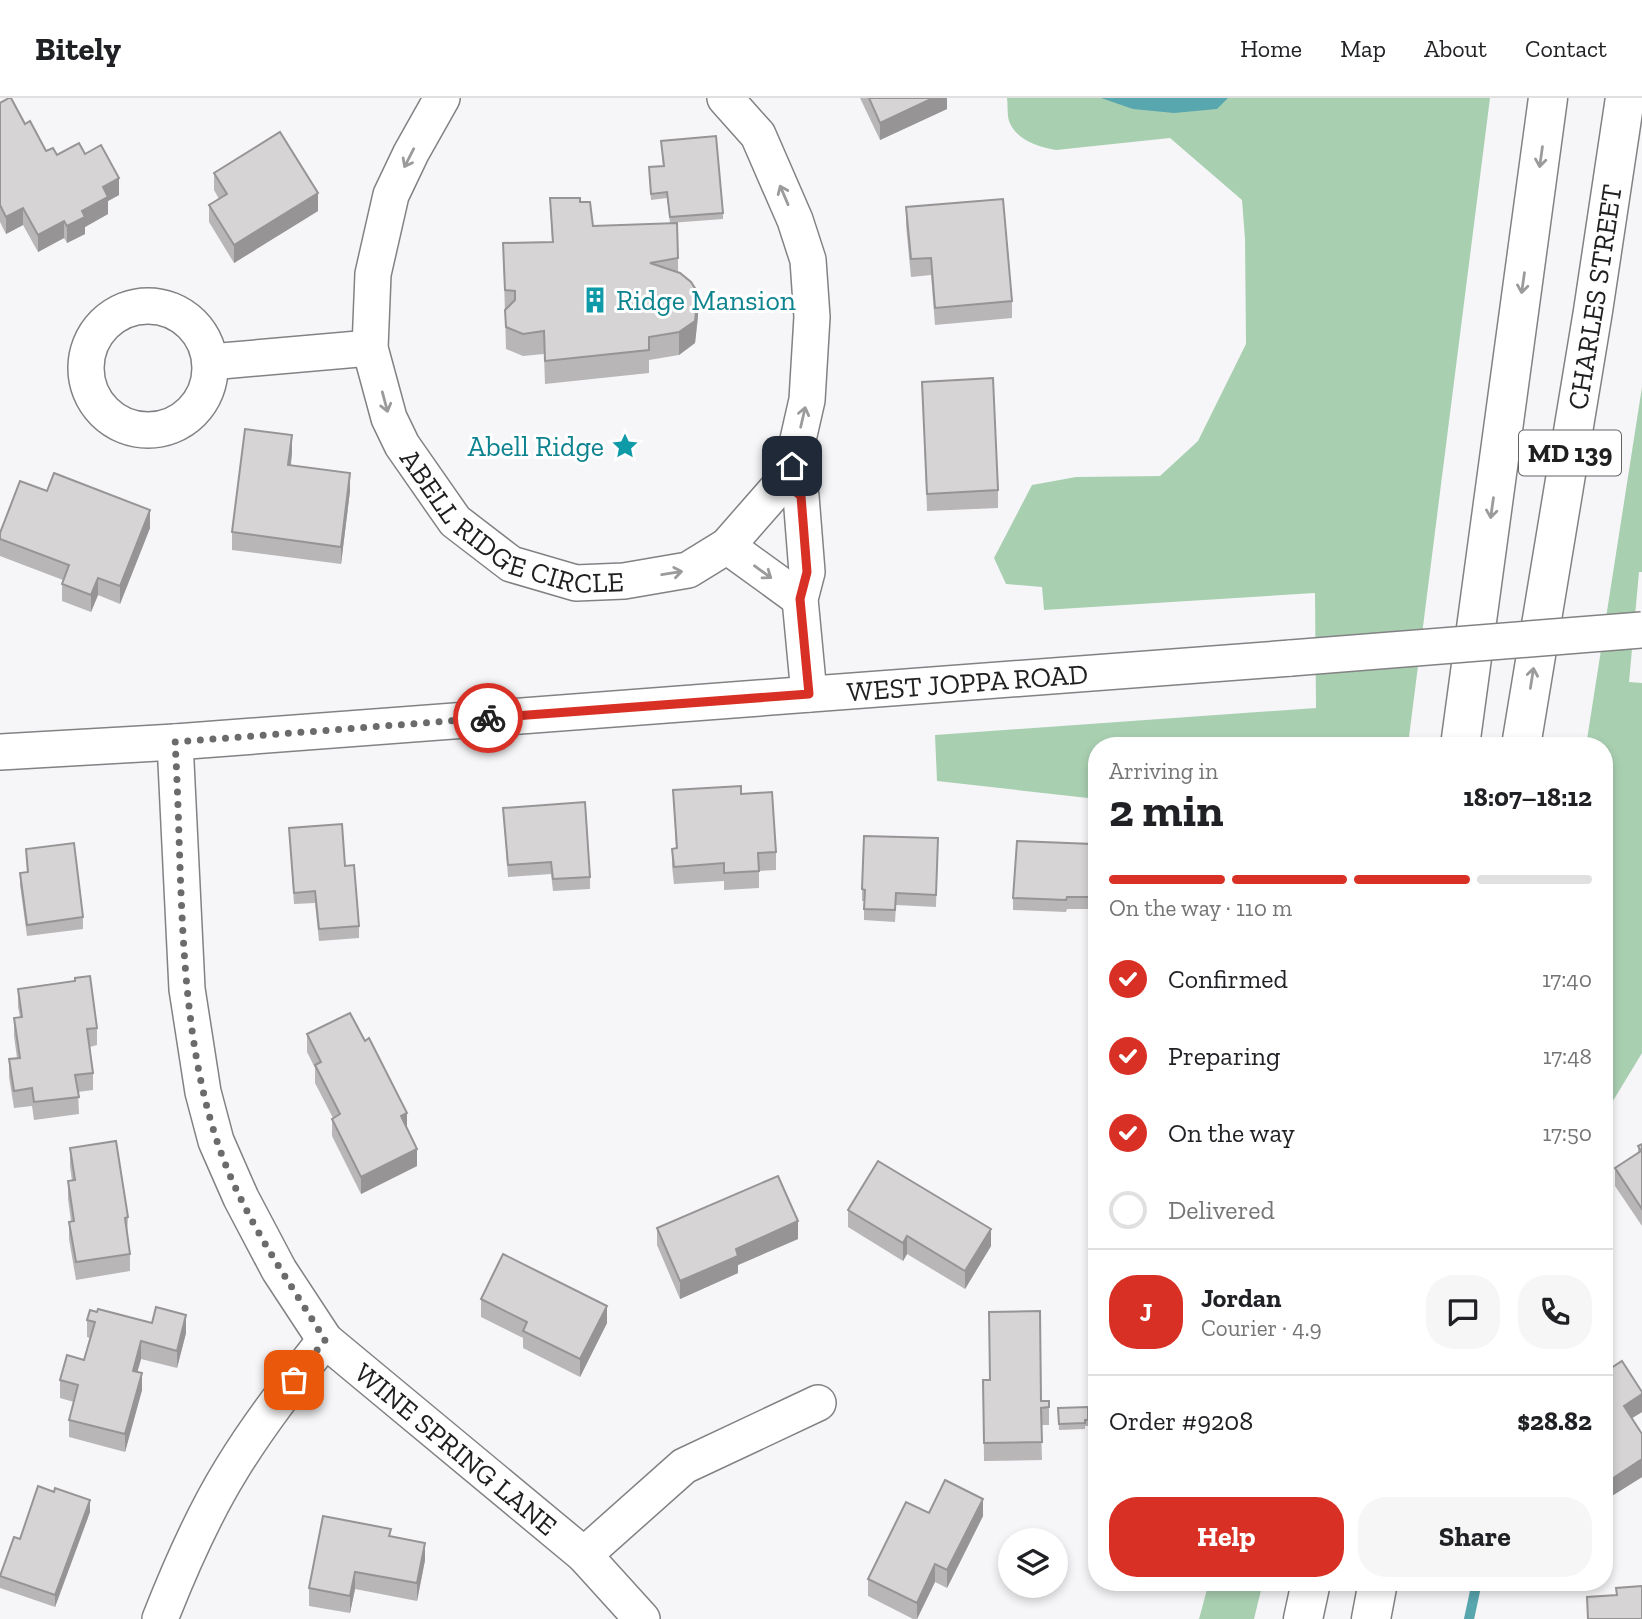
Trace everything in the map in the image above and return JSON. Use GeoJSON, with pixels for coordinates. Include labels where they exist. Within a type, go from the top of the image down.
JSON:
{"type":"FeatureCollection","features":[{"type":"Feature","properties":{"kind":"main road","name":"MD 139"},"geometry":{"type":"LineString","coordinates":[[1461,737],[1548,98]]}},
{"type":"Feature","properties":{"kind":"main road","name":"CHARLES STREET"},"geometry":{"type":"LineString","coordinates":[[1522,737],[1593,311],[1625,98]]}},
{"type":"Feature","properties":{"kind":"main road"},"geometry":{"type":"LineString","coordinates":[[1303,1619],[1309,1591]]}},
{"type":"Feature","properties":{"kind":"main road"},"geometry":{"type":"LineString","coordinates":[[1371,1619],[1376,1591]]}},
{"type":"Feature","properties":{"kind":"street","name":"ABELL RIDGE CIRCLE"},"geometry":{"type":"LineString","coordinates":[[442,98],[391,195],[373,274],[370,348],[389,418],[402,445],[455,521],[511,564],[576,583],[624,581],[688,570],[727,546],[783,482],[792,466],[807,400],[812,317],[808,260],[795,220],[758,135],[725,98]]}},
{"type":"Feature","properties":{"kind":"street"},"geometry":{"type":"LineString","coordinates":[[210,362],[370,348]]}},
{"type":"Feature","properties":{"kind":"street"},"geometry":{"type":"LineString","coordinates":[[783,482],[801,496],[807,572],[800,599],[809,694]]}},
{"type":"Feature","properties":{"kind":"street"},"geometry":{"type":"LineString","coordinates":[[727,546],[800,599]]}},
{"type":"Feature","properties":{"kind":"street","name":"WEST JOPPA ROAD"},"geometry":{"type":"LineString","coordinates":[[0,752],[175,742],[1642,630]]}},
{"type":"Feature","properties":{"kind":"street","name":"WINE SPRING LANE"},"geometry":{"type":"LineString","coordinates":[[175,742],[187,989],[203,1092],[216,1141],[241,1198],[279,1270],[325,1340],[584,1555],[642,1619]]}},
{"type":"Feature","properties":{"kind":"street"},"geometry":{"type":"LineString","coordinates":[[160,1619],[200,1526],[231,1470],[279,1400],[325,1340]]}},
{"type":"Feature","properties":{"kind":"street"},"geometry":{"type":"LineString","coordinates":[[584,1555],[684,1466],[818,1403]]}},
{"type":"Feature","properties":{"kind":"green space"},"geometry":{"type":"Polygon","coordinates":[[[1007,98],[1490,98],[1409,737],[1088,737],[1088,798],[937,781],[935,735],[1316,708],[1315,593],[1044,610],[1042,587],[1006,584],[994,558],[1032,485],[1076,477],[1160,476],[1198,441],[1246,344],[1242,200],[1170,138],[1056,150],[1035,145],[1022,138],[1012,128],[1008,118],[1007,98]]]}},
{"type":"Feature","properties":{"kind":"green space"},"geometry":{"type":"Polygon","coordinates":[[[1642,387],[1642,572],[1639,572],[1629,682],[1642,683],[1642,1053],[1613,1101],[1613,737],[1587,737],[1642,387]]]}},
{"type":"Feature","properties":{"kind":"green space"},"geometry":{"type":"Polygon","coordinates":[[[1207,1591],[1261,1591],[1254,1619],[1199,1619],[1207,1591]]]}},
{"type":"Feature","properties":{"kind":"water"},"geometry":{"type":"Polygon","coordinates":[[[1101,98],[1228,98],[1217,109],[1174,113],[1133,109],[1101,98]]]}},
{"type":"Feature","properties":{"kind":"building"},"geometry":{"type":"Polygon","coordinates":[[[9,98],[25,124],[30,121],[46,151],[53,148],[57,155],[79,143],[85,154],[101,145],[119,178],[103,187],[108,197],[82,211],[85,217],[67,226],[64,221],[38,235],[23,208],[6,217],[0,205],[0,103],[9,98]]]}},
{"type":"Feature","properties":{"kind":"building"},"geometry":{"type":"Polygon","coordinates":[[[869,98],[933,98],[880,123],[869,98]]]}},
{"type":"Feature","properties":{"kind":"building"},"geometry":{"type":"Polygon","coordinates":[[[280,132],[318,193],[234,245],[209,205],[227,194],[214,173],[280,132]]]}},
{"type":"Feature","properties":{"kind":"building"},"geometry":{"type":"Polygon","coordinates":[[[716,136],[723,213],[670,217],[667,192],[651,194],[649,167],[664,166],[661,141],[716,136]]]}},
{"type":"Feature","properties":{"kind":"building","name":"Ridge Mansion"},"geometry":{"type":"Polygon","coordinates":[[[550,198],[580,198],[580,202],[590,202],[593,226],[677,223],[678,258],[650,263],[680,273],[691,282],[698,293],[695,321],[679,332],[649,337],[649,350],[545,361],[544,331],[523,334],[506,327],[505,310],[515,300],[515,291],[505,290],[503,243],[553,242],[550,198]]]}},
{"type":"Feature","properties":{"kind":"building"},"geometry":{"type":"Polygon","coordinates":[[[1003,199],[1012,301],[935,308],[931,258],[911,259],[906,207],[1003,199]]]}},
{"type":"Feature","properties":{"kind":"building"},"geometry":{"type":"Polygon","coordinates":[[[993,378],[998,490],[927,494],[922,382],[993,378]]]}},
{"type":"Feature","properties":{"kind":"building"},"geometry":{"type":"Polygon","coordinates":[[[245,429],[292,435],[288,465],[350,473],[341,547],[232,532],[245,429]]]}},
{"type":"Feature","properties":{"kind":"building"},"geometry":{"type":"Polygon","coordinates":[[[54,473],[150,510],[120,586],[98,578],[91,595],[62,584],[69,565],[0,539],[20,481],[47,491],[54,473]]]}},
{"type":"Feature","properties":{"kind":"building"},"geometry":{"type":"Polygon","coordinates":[[[741,786],[741,794],[772,792],[776,852],[758,853],[759,871],[724,873],[724,863],[674,867],[672,849],[677,848],[673,790],[741,786]]]}},
{"type":"Feature","properties":{"kind":"building"},"geometry":{"type":"Polygon","coordinates":[[[585,802],[590,877],[553,879],[551,862],[508,865],[503,808],[585,802]]]}},
{"type":"Feature","properties":{"kind":"building"},"geometry":{"type":"Polygon","coordinates":[[[342,824],[345,866],[354,865],[359,926],[319,929],[315,891],[294,893],[289,828],[342,824]]]}},
{"type":"Feature","properties":{"kind":"building"},"geometry":{"type":"Polygon","coordinates":[[[864,836],[938,838],[936,895],[896,893],[895,910],[864,909],[864,836]]]}},
{"type":"Feature","properties":{"kind":"building"},"geometry":{"type":"Polygon","coordinates":[[[1017,841],[1088,844],[1088,897],[1067,897],[1066,900],[1013,898],[1017,841]]]}},
{"type":"Feature","properties":{"kind":"building"},"geometry":{"type":"Polygon","coordinates":[[[74,843],[83,917],[27,925],[20,873],[28,872],[26,849],[74,843]]]}},
{"type":"Feature","properties":{"kind":"building"},"geometry":{"type":"Polygon","coordinates":[[[90,976],[97,1028],[87,1029],[93,1073],[75,1075],[79,1097],[34,1102],[32,1088],[14,1091],[9,1059],[20,1058],[14,1018],[22,1017],[18,989],[75,981],[75,978],[90,976]]]}},
{"type":"Feature","properties":{"kind":"building"},"geometry":{"type":"Polygon","coordinates":[[[350,1013],[365,1041],[369,1038],[407,1113],[401,1116],[417,1149],[361,1177],[332,1119],[340,1114],[315,1065],[321,1062],[307,1034],[350,1013]]]}},
{"type":"Feature","properties":{"kind":"building"},"geometry":{"type":"Polygon","coordinates":[[[116,1141],[128,1217],[125,1218],[130,1254],[76,1262],[69,1222],[74,1221],[68,1181],[75,1180],[70,1148],[116,1141]]]}},
{"type":"Feature","properties":{"kind":"building"},"geometry":{"type":"Polygon","coordinates":[[[1642,1144],[1642,1209],[1615,1168],[1641,1151],[1638,1146],[1642,1144]]]}},
{"type":"Feature","properties":{"kind":"building"},"geometry":{"type":"Polygon","coordinates":[[[878,1161],[991,1229],[965,1271],[907,1236],[903,1243],[848,1210],[878,1161]]]}},
{"type":"Feature","properties":{"kind":"building"},"geometry":{"type":"Polygon","coordinates":[[[778,1176],[798,1221],[736,1249],[738,1256],[680,1281],[657,1228],[778,1176]]]}},
{"type":"Feature","properties":{"kind":"building"},"geometry":{"type":"Polygon","coordinates":[[[503,1254],[607,1306],[580,1359],[523,1331],[527,1322],[481,1299],[503,1254]]]}},
{"type":"Feature","properties":{"kind":"building"},"geometry":{"type":"Polygon","coordinates":[[[156,1307],[186,1315],[177,1351],[141,1341],[133,1371],[142,1373],[125,1434],[69,1420],[78,1385],[60,1380],[67,1355],[84,1360],[95,1322],[87,1320],[90,1310],[97,1312],[98,1309],[152,1323],[156,1307]]]}},
{"type":"Feature","properties":{"kind":"building"},"geometry":{"type":"Polygon","coordinates":[[[1040,1311],[1041,1401],[1049,1401],[1049,1407],[1041,1408],[1042,1442],[984,1443],[983,1380],[990,1380],[989,1312],[1040,1311]]]}},
{"type":"Feature","properties":{"kind":"building"},"geometry":{"type":"Polygon","coordinates":[[[1622,1361],[1642,1392],[1624,1406],[1642,1434],[1642,1459],[1613,1478],[1613,1367],[1622,1361]]]}},
{"type":"Feature","properties":{"kind":"building"},"geometry":{"type":"Polygon","coordinates":[[[1088,1407],[1088,1420],[1085,1420],[1085,1423],[1059,1424],[1058,1408],[1088,1407]]]}},
{"type":"Feature","properties":{"kind":"building"},"geometry":{"type":"Polygon","coordinates":[[[945,1480],[983,1499],[947,1570],[935,1564],[917,1603],[868,1579],[906,1502],[929,1513],[945,1480]]]}},
{"type":"Feature","properties":{"kind":"building"},"geometry":{"type":"Polygon","coordinates":[[[38,1486],[54,1492],[55,1488],[90,1500],[55,1595],[0,1576],[14,1537],[20,1539],[38,1486]]]}},
{"type":"Feature","properties":{"kind":"building"},"geometry":{"type":"Polygon","coordinates":[[[323,1516],[391,1529],[389,1536],[425,1543],[417,1583],[355,1572],[350,1596],[309,1588],[323,1516]]]}},
{"type":"Feature","properties":{"kind":"building"},"geometry":{"type":"Polygon","coordinates":[[[1642,1586],[1642,1619],[1588,1619],[1587,1597],[1617,1595],[1616,1588],[1642,1586]]]}},
{"type":"Feature","properties":{"kind":"waterway"},"geometry":{"type":"LineString","coordinates":[[1469,1619],[1475,1591]]}},
{"type":"Feature","properties":{"kind":"way so far"},"geometry":{"type":"LineString","coordinates":[[294,1380],[325,1340],[279,1270],[241,1198],[216,1141],[203,1092],[187,989],[175,742],[488,718]]}},
{"type":"Feature","properties":{"kind":"place","name":"Ridge Mansion"},"geometry":{"type":"Point","coordinates":[595,300]}},
{"type":"Feature","properties":{"kind":"place","name":"Abell Ridge"},"geometry":{"type":"Point","coordinates":[625,446]}},
{"type":"Feature","properties":{"kind":"route"},"geometry":{"type":"LineString","coordinates":[[488,718],[809,694],[800,599],[807,572],[801,496],[783,482],[792,466]]}}]}
